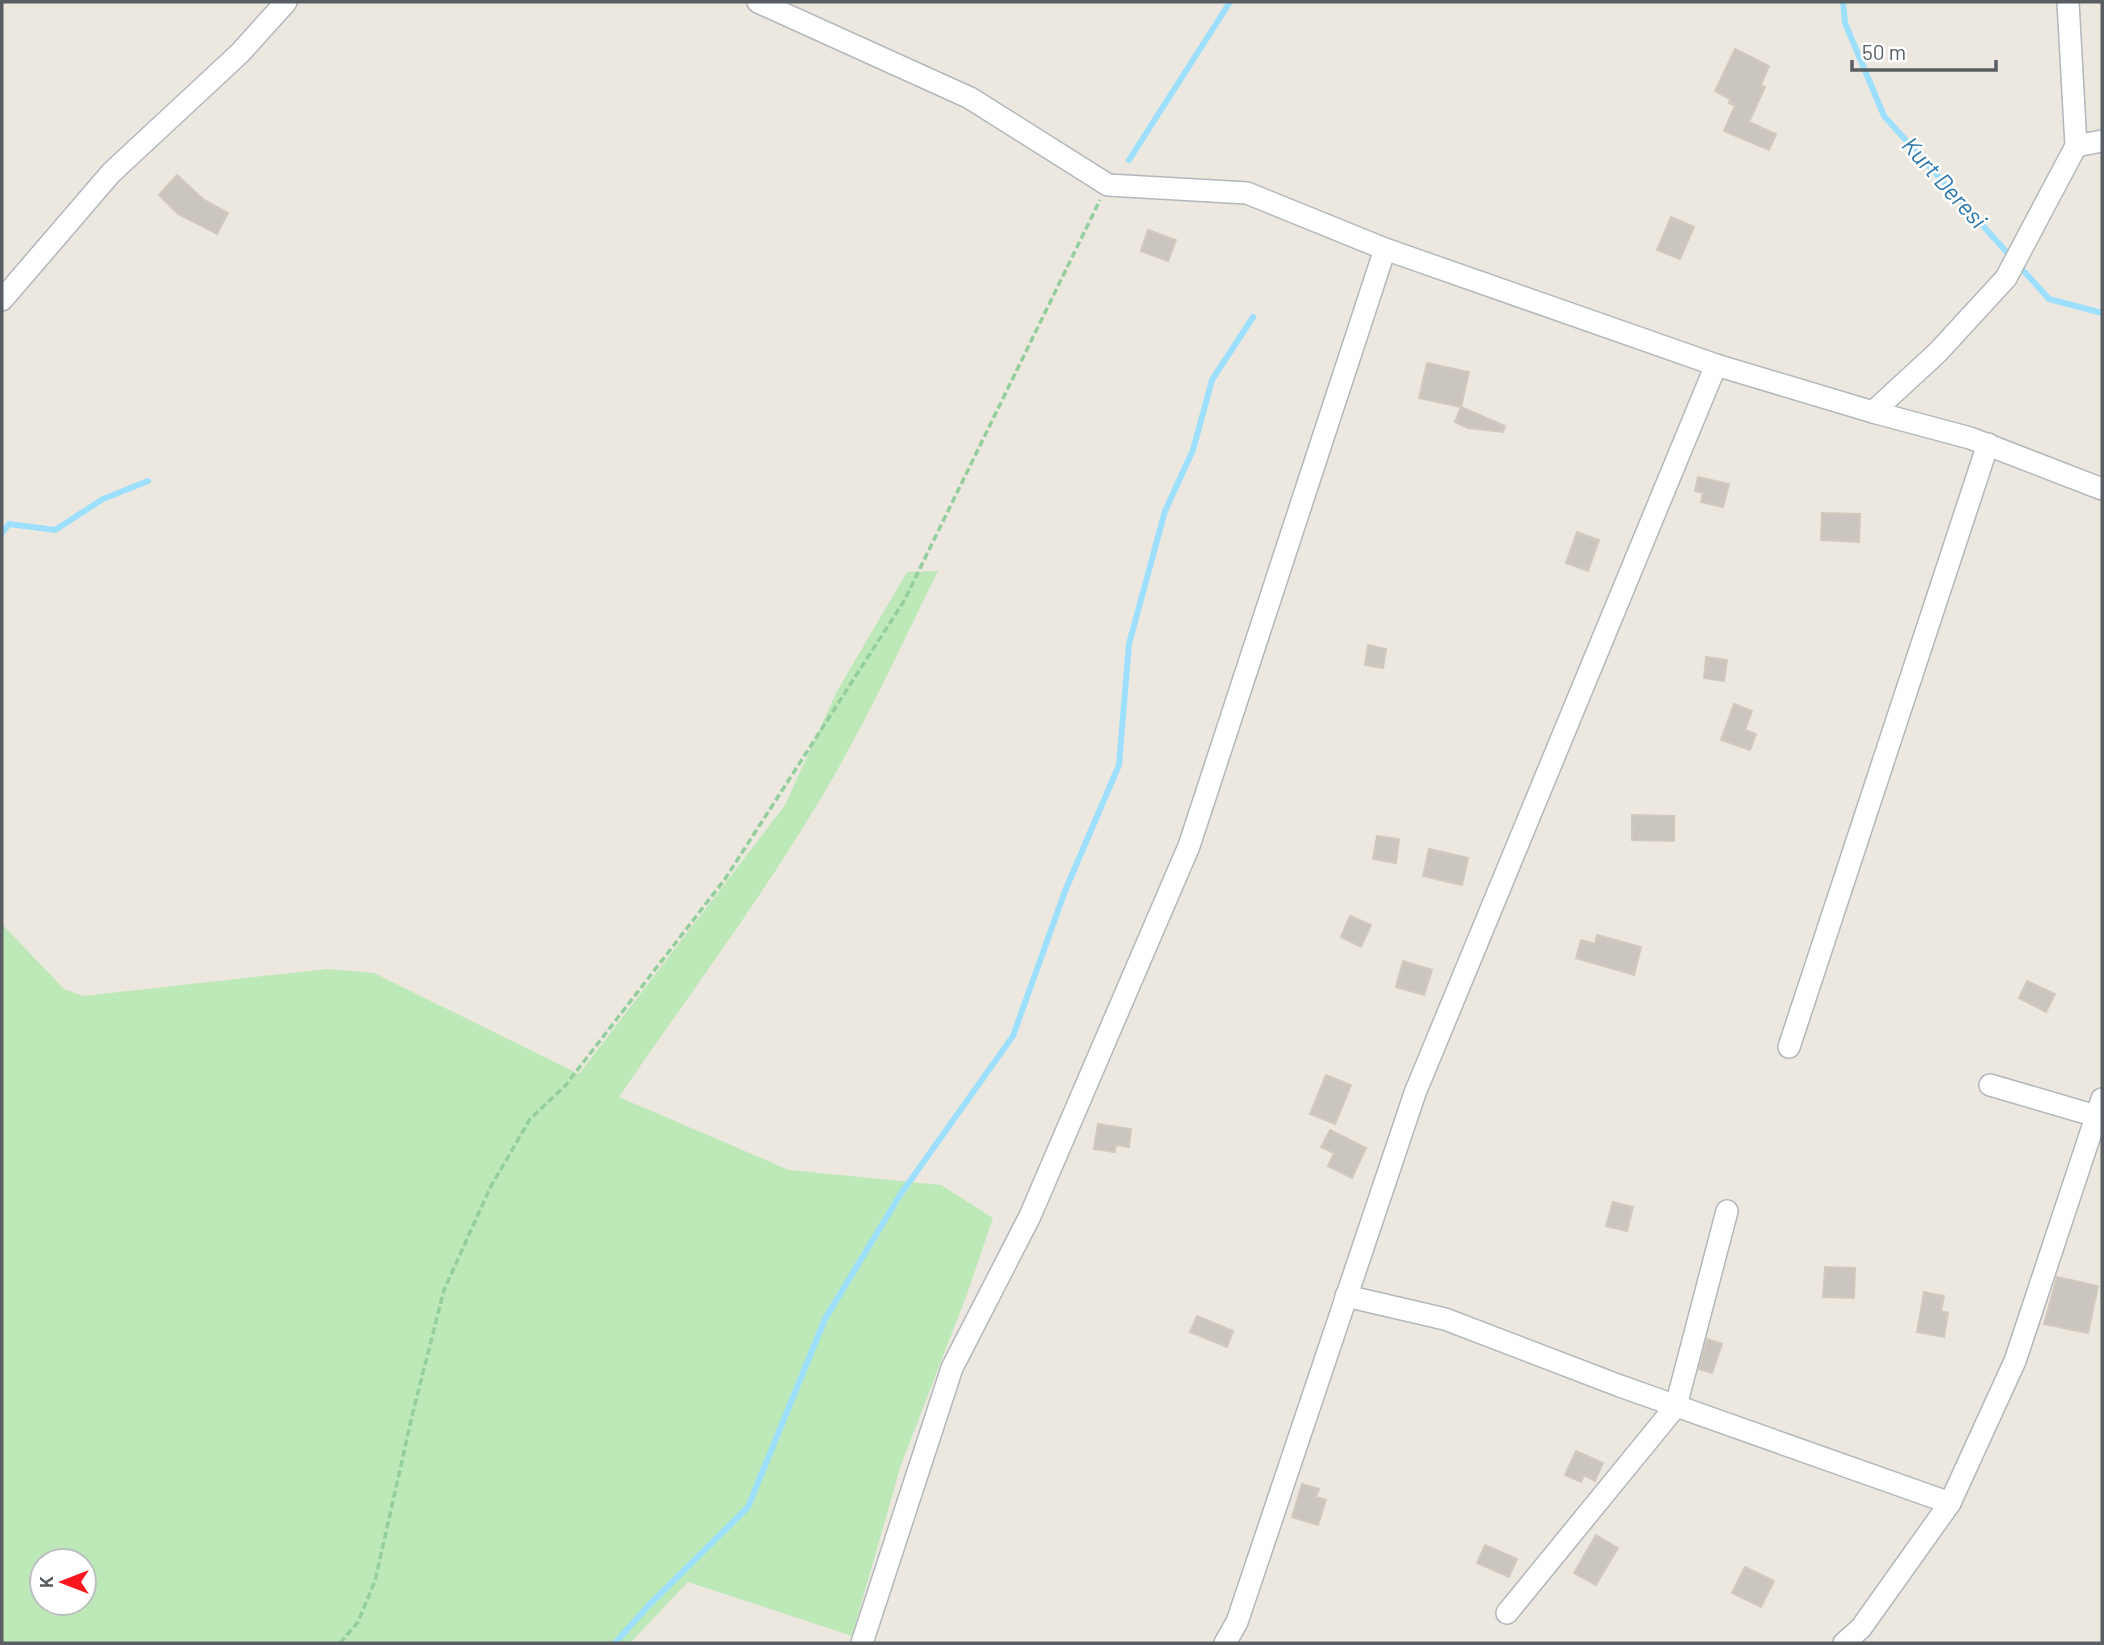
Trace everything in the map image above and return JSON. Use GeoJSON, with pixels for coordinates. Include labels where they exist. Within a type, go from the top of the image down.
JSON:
{"type":"FeatureCollection","features":[{"type":"Feature","properties":{"kind":"street"},"geometry":{"type":"LineString","coordinates":[[2,300],[111,173],[240,53],[286,2]]}},
{"type":"Feature","properties":{"kind":"street"},"geometry":{"type":"LineString","coordinates":[[758,2],[970,98],[1108,185],[1247,193],[1385,249],[1716,365],[1988,444],[2102,489]]}},
{"type":"Feature","properties":{"kind":"street"},"geometry":{"type":"LineString","coordinates":[[1872,412],[1938,352],[2006,278],[2076,146],[2068,2]]}},
{"type":"Feature","properties":{"kind":"street"},"geometry":{"type":"LineString","coordinates":[[2076,146],[2102,141]]}},
{"type":"Feature","properties":{"kind":"street"},"geometry":{"type":"LineString","coordinates":[[862,1643],[952,1368],[1030,1216],[1189,846],[1385,249]]}},
{"type":"Feature","properties":{"kind":"street"},"geometry":{"type":"LineString","coordinates":[[1225,1643],[1237,1622],[1415,1093],[1716,365]]}},
{"type":"Feature","properties":{"kind":"street"},"geometry":{"type":"LineString","coordinates":[[1789,1046],[1988,444]]}},
{"type":"Feature","properties":{"kind":"street"},"geometry":{"type":"LineString","coordinates":[[1844,1643],[1861,1628],[1950,1503],[2015,1361],[2099,1107],[1990,1085]]}},
{"type":"Feature","properties":{"kind":"street"},"geometry":{"type":"LineString","coordinates":[[1507,1613],[1676,1406],[1727,1211]]}},
{"type":"Feature","properties":{"kind":"street"},"geometry":{"type":"LineString","coordinates":[[1346,1296],[1445,1319],[1676,1406],[1950,1503]]}},
{"type":"Feature","properties":{"kind":"path"},"geometry":{"type":"LineString","coordinates":[[340,1643],[358,1622],[375,1581],[444,1290],[490,1188],[530,1119],[565,1086],[725,879],[904,601],[1108,185]]}},
{"type":"Feature","properties":{"kind":"green space"},"geometry":{"type":"Polygon","coordinates":[[[938,571],[877,695],[810,816],[764,888],[619,1097],[789,1170],[941,1185],[993,1218],[967,1294],[901,1465],[852,1636],[688,1582],[630,1643],[2,1643],[2,924],[64,989],[83,996],[327,969],[374,973],[579,1074],[785,805],[837,691],[907,572],[938,571]]]}},
{"type":"Feature","properties":{"kind":"building"},"geometry":{"type":"Polygon","coordinates":[[[1735,49],[1769,66],[1761,85],[1765,87],[1749,122],[1776,134],[1769,150],[1724,131],[1735,106],[1729,103],[1730,99],[1715,91],[1735,49]]]}},
{"type":"Feature","properties":{"kind":"building"},"geometry":{"type":"Polygon","coordinates":[[[177,175],[204,200],[228,213],[217,234],[178,214],[159,195],[177,175]]]}},
{"type":"Feature","properties":{"kind":"building"},"geometry":{"type":"Polygon","coordinates":[[[1671,217],[1694,227],[1680,259],[1657,250],[1671,217]]]}},
{"type":"Feature","properties":{"kind":"building"},"geometry":{"type":"Polygon","coordinates":[[[1148,230],[1176,240],[1168,261],[1141,251],[1148,230]]]}},
{"type":"Feature","properties":{"kind":"building"},"geometry":{"type":"Polygon","coordinates":[[[1427,363],[1469,372],[1461,407],[1419,398],[1427,363]]]}},
{"type":"Feature","properties":{"kind":"building"},"geometry":{"type":"Polygon","coordinates":[[[1461,407],[1505,426],[1503,432],[1468,428],[1455,422],[1461,407]]]}},
{"type":"Feature","properties":{"kind":"building"},"geometry":{"type":"Polygon","coordinates":[[[1698,477],[1729,484],[1723,507],[1701,502],[1703,493],[1695,491],[1698,477]]]}},
{"type":"Feature","properties":{"kind":"building"},"geometry":{"type":"Polygon","coordinates":[[[1822,513],[1860,514],[1859,542],[1821,540],[1822,513]]]}},
{"type":"Feature","properties":{"kind":"building"},"geometry":{"type":"Polygon","coordinates":[[[1577,532],[1599,540],[1588,571],[1566,563],[1577,532]]]}},
{"type":"Feature","properties":{"kind":"building"},"geometry":{"type":"Polygon","coordinates":[[[1368,645],[1386,649],[1383,668],[1365,665],[1368,645]]]}},
{"type":"Feature","properties":{"kind":"building"},"geometry":{"type":"Polygon","coordinates":[[[1706,657],[1727,660],[1724,681],[1704,678],[1706,657]]]}},
{"type":"Feature","properties":{"kind":"building"},"geometry":{"type":"Polygon","coordinates":[[[1734,704],[1752,711],[1745,730],[1756,734],[1750,750],[1721,740],[1734,704]]]}},
{"type":"Feature","properties":{"kind":"building"},"geometry":{"type":"Polygon","coordinates":[[[1632,815],[1674,816],[1674,841],[1632,840],[1632,815]]]}},
{"type":"Feature","properties":{"kind":"building"},"geometry":{"type":"Polygon","coordinates":[[[1377,836],[1399,839],[1396,863],[1373,859],[1377,836]]]}},
{"type":"Feature","properties":{"kind":"building"},"geometry":{"type":"Polygon","coordinates":[[[1429,849],[1468,858],[1462,885],[1423,876],[1429,849]]]}},
{"type":"Feature","properties":{"kind":"building"},"geometry":{"type":"Polygon","coordinates":[[[1350,916],[1371,925],[1361,947],[1341,937],[1350,916]]]}},
{"type":"Feature","properties":{"kind":"building"},"geometry":{"type":"Polygon","coordinates":[[[1597,935],[1641,947],[1634,975],[1576,958],[1581,940],[1595,944],[1597,935]]]}},
{"type":"Feature","properties":{"kind":"building"},"geometry":{"type":"Polygon","coordinates":[[[1403,961],[1432,970],[1424,995],[1396,987],[1403,961]]]}},
{"type":"Feature","properties":{"kind":"building"},"geometry":{"type":"Polygon","coordinates":[[[2027,981],[2055,994],[2046,1012],[2019,998],[2027,981]]]}},
{"type":"Feature","properties":{"kind":"building"},"geometry":{"type":"Polygon","coordinates":[[[1326,1075],[1351,1085],[1335,1124],[1310,1114],[1326,1075]]]}},
{"type":"Feature","properties":{"kind":"building"},"geometry":{"type":"Polygon","coordinates":[[[1098,1124],[1131,1129],[1129,1147],[1116,1145],[1115,1152],[1094,1149],[1098,1124]]]}},
{"type":"Feature","properties":{"kind":"building"},"geometry":{"type":"Polygon","coordinates":[[[1330,1130],[1366,1148],[1352,1178],[1328,1166],[1334,1153],[1321,1147],[1330,1130]]]}},
{"type":"Feature","properties":{"kind":"building"},"geometry":{"type":"Polygon","coordinates":[[[1613,1202],[1633,1207],[1627,1231],[1606,1226],[1613,1202]]]}},
{"type":"Feature","properties":{"kind":"building"},"geometry":{"type":"Polygon","coordinates":[[[1825,1267],[1855,1268],[1854,1298],[1823,1297],[1825,1267]]]}},
{"type":"Feature","properties":{"kind":"building"},"geometry":{"type":"Polygon","coordinates":[[[2057,1277],[2098,1286],[2088,1333],[2044,1324],[2057,1277]]]}},
{"type":"Feature","properties":{"kind":"building"},"geometry":{"type":"Polygon","coordinates":[[[1924,1292],[1944,1296],[1941,1311],[1948,1313],[1944,1337],[1917,1332],[1924,1292]]]}},
{"type":"Feature","properties":{"kind":"building"},"geometry":{"type":"Polygon","coordinates":[[[1197,1316],[1233,1331],[1227,1347],[1190,1332],[1197,1316]]]}},
{"type":"Feature","properties":{"kind":"building"},"geometry":{"type":"Polygon","coordinates":[[[1707,1339],[1722,1344],[1712,1373],[1699,1369],[1707,1339]]]}},
{"type":"Feature","properties":{"kind":"building"},"geometry":{"type":"Polygon","coordinates":[[[1576,1451],[1603,1463],[1595,1481],[1584,1475],[1581,1482],[1565,1475],[1576,1451]]]}},
{"type":"Feature","properties":{"kind":"building"},"geometry":{"type":"Polygon","coordinates":[[[1302,1484],[1319,1489],[1316,1497],[1326,1500],[1318,1525],[1292,1517],[1302,1484]]]}},
{"type":"Feature","properties":{"kind":"building"},"geometry":{"type":"Polygon","coordinates":[[[1596,1535],[1618,1548],[1596,1585],[1574,1573],[1596,1535]]]}},
{"type":"Feature","properties":{"kind":"building"},"geometry":{"type":"Polygon","coordinates":[[[1485,1545],[1517,1559],[1509,1577],[1477,1563],[1485,1545]]]}},
{"type":"Feature","properties":{"kind":"building"},"geometry":{"type":"Polygon","coordinates":[[[1745,1567],[1774,1581],[1761,1607],[1732,1593],[1745,1567]]]}},
{"type":"Feature","properties":{"kind":"waterway"},"geometry":{"type":"LineString","coordinates":[[1129,160],[1230,2]]}},
{"type":"Feature","properties":{"kind":"waterway","name":"Kurt Deresi"},"geometry":{"type":"LineString","coordinates":[[1843,2],[1845,23],[1884,116],[2049,299],[2102,313]]}},
{"type":"Feature","properties":{"kind":"waterway"},"geometry":{"type":"LineString","coordinates":[[615,1643],[650,1604],[748,1507],[825,1319],[900,1195],[1013,1036],[1065,891],[1119,765],[1129,644],[1165,511],[1193,450],[1212,380],[1253,317]]}},
{"type":"Feature","properties":{"kind":"waterway"},"geometry":{"type":"LineString","coordinates":[[2,533],[9,524],[55,530],[103,499],[148,481]]}}]}
